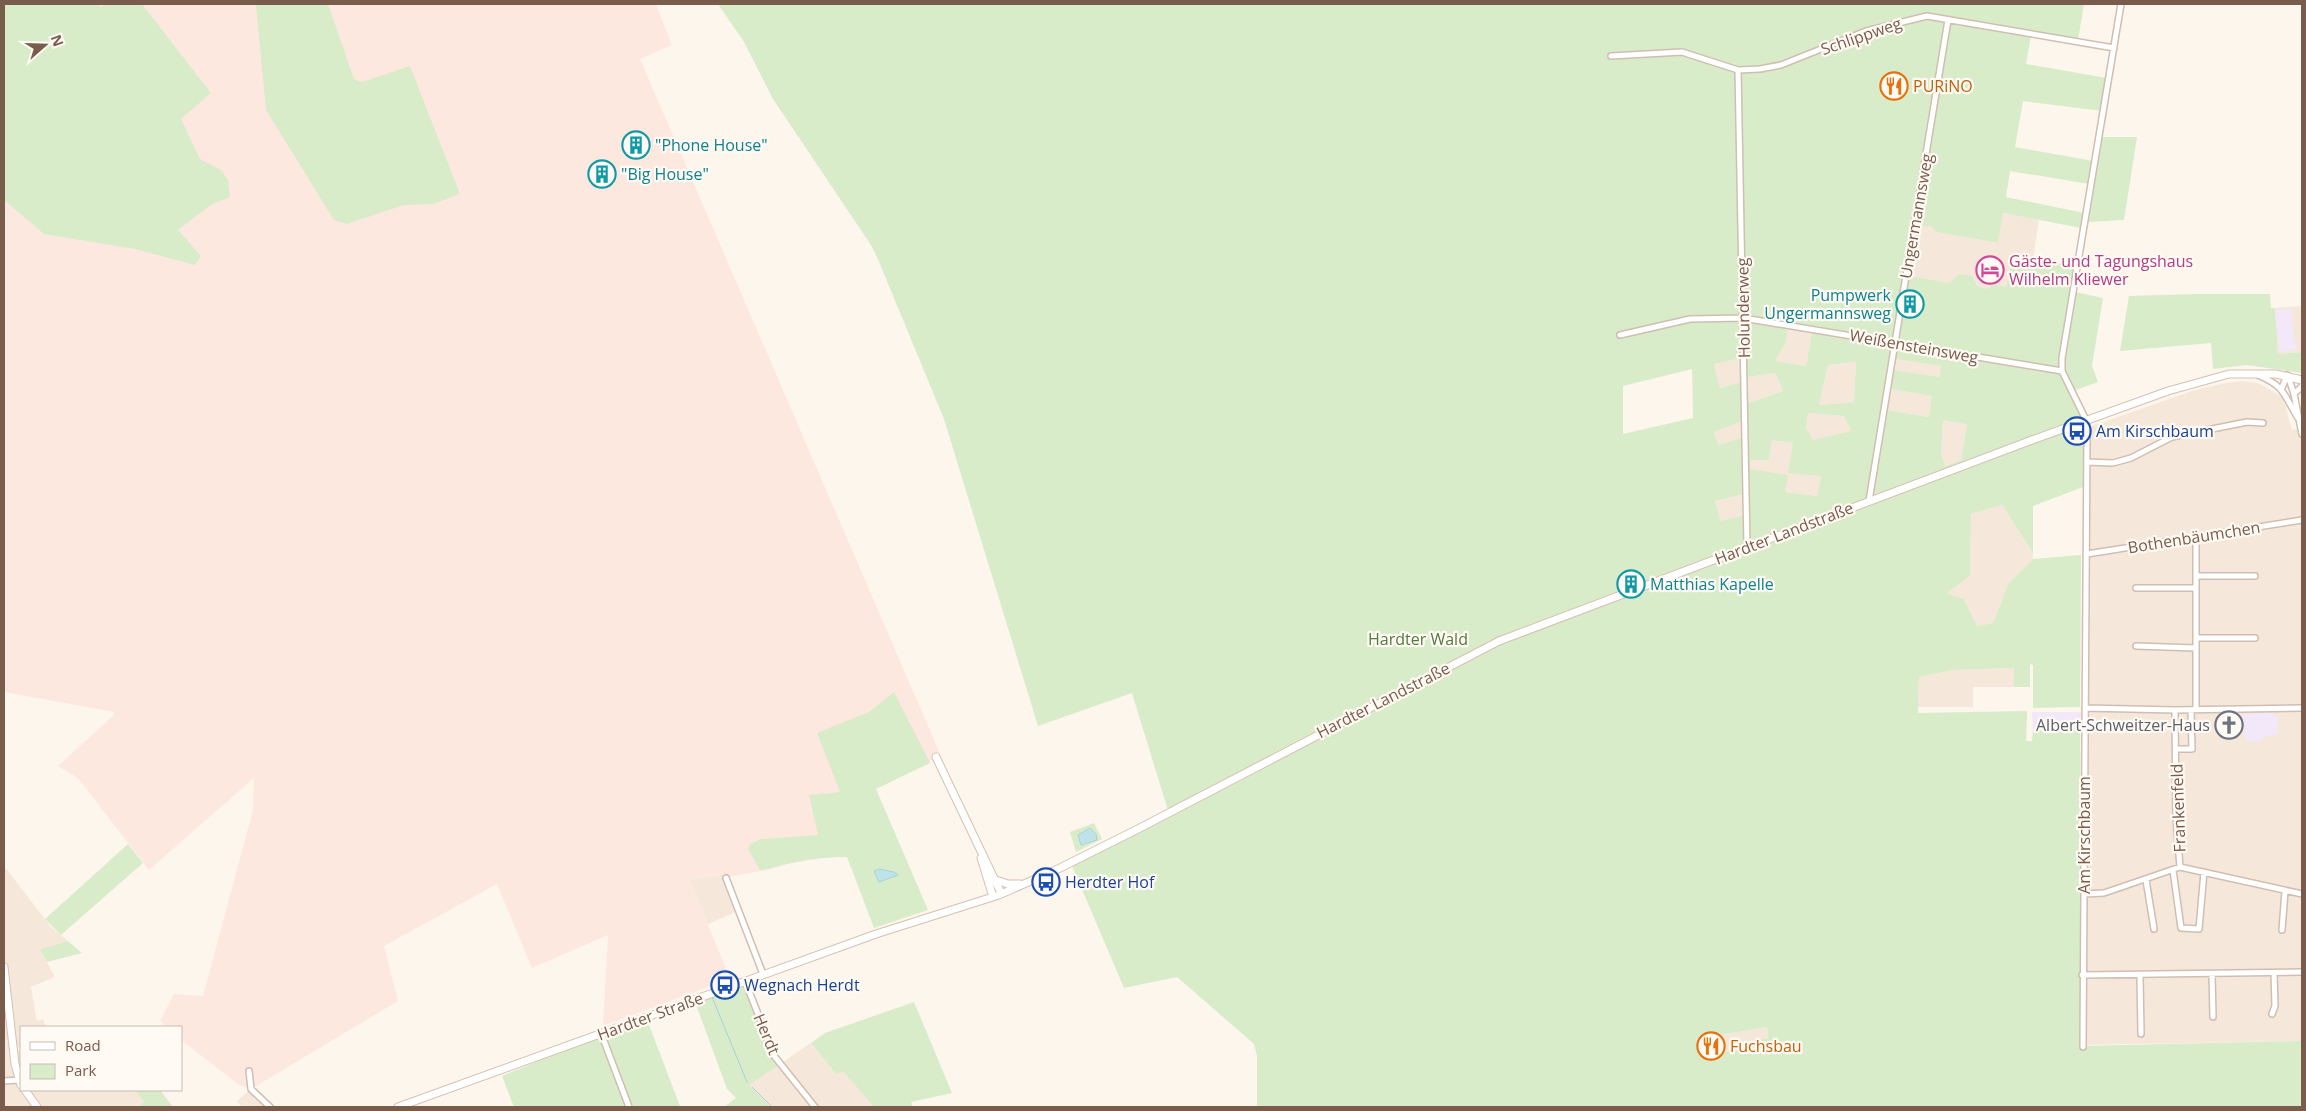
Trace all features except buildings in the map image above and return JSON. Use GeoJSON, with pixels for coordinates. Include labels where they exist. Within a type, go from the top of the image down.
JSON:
{"type":"FeatureCollection","features":[{"type":"Feature","properties":{"kind":"main road","name":"Hardter Landstraße"},"geometry":{"type":"LineString","coordinates":[[1098,849],[1487,646],[2086,420],[2202,380],[2229,374],[2252,372],[2288,375],[2302,380]]}},
{"type":"Feature","properties":{"kind":"main road"},"geometry":{"type":"LineString","coordinates":[[936,757],[1001,893]]}},
{"type":"Feature","properties":{"kind":"main road"},"geometry":{"type":"LineString","coordinates":[[978,848],[993,896]]}},
{"type":"Feature","properties":{"kind":"main road","name":"Hardter Straße"},"geometry":{"type":"LineString","coordinates":[[398,1107],[762,974],[993,896],[1098,849]]}},
{"type":"Feature","properties":{"kind":"main road"},"geometry":{"type":"LineString","coordinates":[[996,880],[1008,884],[1023,884]]}},
{"type":"Feature","properties":{"kind":"main road"},"geometry":{"type":"LineString","coordinates":[[4,967],[15,1064],[20,1082]]}},
{"type":"Feature","properties":{"kind":"main road"},"geometry":{"type":"LineString","coordinates":[[25,1091],[37,1107]]}},
{"type":"Feature","properties":{"kind":"street"},"geometry":{"type":"LineString","coordinates":[[2062,371],[2075,277],[2122,4]]}},
{"type":"Feature","properties":{"kind":"street","name":"Schlippweg"},"geometry":{"type":"LineString","coordinates":[[1611,56],[1682,52],[1738,70],[1781,65],[1866,31],[1927,16],[2114,48]]}},
{"type":"Feature","properties":{"kind":"street","name":"Ungermannsweg"},"geometry":{"type":"LineString","coordinates":[[1869,501],[1948,20]]}},
{"type":"Feature","properties":{"kind":"street","name":"Holunderweg"},"geometry":{"type":"LineString","coordinates":[[1738,70],[1747,547]]}},
{"type":"Feature","properties":{"kind":"street","name":"Weißensteinsweg"},"geometry":{"type":"LineString","coordinates":[[1620,336],[1690,318],[1743,318],[2062,371]]}},
{"type":"Feature","properties":{"kind":"street","name":"Am Kirschbaum"},"geometry":{"type":"LineString","coordinates":[[2062,371],[2086,420],[2083,1047]]}},
{"type":"Feature","properties":{"kind":"street"},"geometry":{"type":"LineString","coordinates":[[2252,372],[2274,382],[2282,388],[2298,418]]}},
{"type":"Feature","properties":{"kind":"street"},"geometry":{"type":"LineString","coordinates":[[2282,388],[2288,375]]}},
{"type":"Feature","properties":{"kind":"street"},"geometry":{"type":"LineString","coordinates":[[2288,375],[2302,434]]}},
{"type":"Feature","properties":{"kind":"street"},"geometry":{"type":"LineString","coordinates":[[2294,394],[2302,386]]}},
{"type":"Feature","properties":{"kind":"street"},"geometry":{"type":"LineString","coordinates":[[2087,462],[2113,463],[2131,458],[2172,437],[2247,422],[2263,422]]}},
{"type":"Feature","properties":{"kind":"street","name":"Bothenbäumchen"},"geometry":{"type":"LineString","coordinates":[[2086,554],[2302,520]]}},
{"type":"Feature","properties":{"kind":"street"},"geometry":{"type":"LineString","coordinates":[[2194,710],[2197,638],[2196,536]]}},
{"type":"Feature","properties":{"kind":"street"},"geometry":{"type":"LineString","coordinates":[[2196,576],[2255,576]]}},
{"type":"Feature","properties":{"kind":"street"},"geometry":{"type":"LineString","coordinates":[[2136,588],[2196,588]]}},
{"type":"Feature","properties":{"kind":"street"},"geometry":{"type":"LineString","coordinates":[[2197,638],[2255,638]]}},
{"type":"Feature","properties":{"kind":"street"},"geometry":{"type":"LineString","coordinates":[[2136,646],[2196,648]]}},
{"type":"Feature","properties":{"kind":"street"},"geometry":{"type":"LineString","coordinates":[[2085,708],[2175,710],[2302,708]]}},
{"type":"Feature","properties":{"kind":"street","name":"Frankenfeld"},"geometry":{"type":"LineString","coordinates":[[2175,710],[2176,818],[2180,867]]}},
{"type":"Feature","properties":{"kind":"street","name":"Frankenfeld"},"geometry":{"type":"LineString","coordinates":[[2176,749],[2192,749],[2194,710]]}},
{"type":"Feature","properties":{"kind":"street"},"geometry":{"type":"LineString","coordinates":[[2084,894],[2104,893],[2180,867],[2302,894]]}},
{"type":"Feature","properties":{"kind":"street"},"geometry":{"type":"LineString","coordinates":[[2173,870],[2181,928],[2199,929],[2204,872]]}},
{"type":"Feature","properties":{"kind":"street"},"geometry":{"type":"LineString","coordinates":[[726,878],[762,974]]}},
{"type":"Feature","properties":{"kind":"street"},"geometry":{"type":"LineString","coordinates":[[2146,880],[2154,929]]}},
{"type":"Feature","properties":{"kind":"street"},"geometry":{"type":"LineString","coordinates":[[2282,930],[2285,891]]}},
{"type":"Feature","properties":{"kind":"street"},"geometry":{"type":"LineString","coordinates":[[2082,975],[2302,972]]}},
{"type":"Feature","properties":{"kind":"street"},"geometry":{"type":"LineString","coordinates":[[2272,1014],[2275,1006],[2274,973]]}},
{"type":"Feature","properties":{"kind":"street"},"geometry":{"type":"LineString","coordinates":[[2212,974],[2213,1017]]}},
{"type":"Feature","properties":{"kind":"street"},"geometry":{"type":"LineString","coordinates":[[2140,975],[2141,1034]]}},
{"type":"Feature","properties":{"kind":"street","name":"Herdt"},"geometry":{"type":"LineString","coordinates":[[745,981],[775,1056],[815,1107]]}},
{"type":"Feature","properties":{"kind":"street"},"geometry":{"type":"LineString","coordinates":[[601,1033],[629,1107]]}},
{"type":"Feature","properties":{"kind":"street"},"geometry":{"type":"LineString","coordinates":[[249,1071],[251,1089],[270,1107]]}},
{"type":"Feature","properties":{"kind":"street"},"geometry":{"type":"LineString","coordinates":[[4,1081],[20,1082]]}},
{"type":"Feature","properties":{"kind":"shaded area"},"geometry":{"type":"Polygon","coordinates":[[[4,4],[656,4],[672,45],[640,59],[941,756],[843,804],[847,857],[827,857],[724,878],[722,875],[690,880],[730,979],[603,1026],[608,935],[532,968],[497,884],[384,946],[398,1001],[251,1089],[239,1085],[182,1041],[182,1026],[166,1026],[160,1021],[174,994],[203,996],[253,810],[254,778],[149,870],[78,778],[58,766],[113,716],[114,712],[4,692],[4,4]]]}},
{"type":"Feature","properties":{"kind":"shaded area"},"geometry":{"type":"Polygon","coordinates":[[[2003,213],[2039,220],[2033,259],[2013,256],[2006,287],[1984,322],[1904,309],[1919,225],[1933,227],[1936,232],[1997,243],[2003,213]]]}},
{"type":"Feature","properties":{"kind":"shaded area"},"geometry":{"type":"Polygon","coordinates":[[[2302,306],[2302,352],[2278,354],[2275,308],[2302,306]]]}},
{"type":"Feature","properties":{"kind":"shaded area"},"geometry":{"type":"Polygon","coordinates":[[[2291,309],[2293,333],[2297,349],[2280,352],[2275,310],[2291,309]]]}},
{"type":"Feature","properties":{"kind":"shaded area"},"geometry":{"type":"Polygon","coordinates":[[[1786,328],[1812,332],[1806,366],[1775,361],[1786,342],[1786,328]]]}},
{"type":"Feature","properties":{"kind":"shaded area"},"geometry":{"type":"Polygon","coordinates":[[[1742,358],[1742,382],[1720,388],[1714,364],[1742,358]]]}},
{"type":"Feature","properties":{"kind":"shaded area"},"geometry":{"type":"Polygon","coordinates":[[[1896,359],[1942,366],[1940,377],[1894,370],[1896,359]]]}},
{"type":"Feature","properties":{"kind":"shaded area"},"geometry":{"type":"Polygon","coordinates":[[[1856,362],[1854,402],[1819,405],[1828,365],[1856,362]]]}},
{"type":"Feature","properties":{"kind":"shaded area"},"geometry":{"type":"Polygon","coordinates":[[[1775,373],[1783,391],[1749,403],[1748,377],[1775,373]]]}},
{"type":"Feature","properties":{"kind":"shaded area"},"geometry":{"type":"Polygon","coordinates":[[[2242,381],[2258,383],[2283,397],[2292,430],[2302,428],[2302,1041],[2083,1045],[2088,763],[2088,442],[2092,426],[2192,391],[2242,381]]]}},
{"type":"Feature","properties":{"kind":"shaded area"},"geometry":{"type":"Polygon","coordinates":[[[1891,389],[1933,396],[1930,417],[1887,410],[1891,389]]]}},
{"type":"Feature","properties":{"kind":"shaded area"},"geometry":{"type":"Polygon","coordinates":[[[1808,413],[1844,416],[1852,431],[1812,441],[1806,428],[1808,413]]]}},
{"type":"Feature","properties":{"kind":"shaded area"},"geometry":{"type":"Polygon","coordinates":[[[1943,420],[1967,423],[1961,460],[1944,466],[1941,456],[1943,420]]]}},
{"type":"Feature","properties":{"kind":"shaded area"},"geometry":{"type":"Polygon","coordinates":[[[1743,421],[1744,437],[1719,445],[1714,432],[1743,421]]]}},
{"type":"Feature","properties":{"kind":"shaded area"},"geometry":{"type":"Polygon","coordinates":[[[1772,440],[1793,443],[1821,476],[1817,496],[1785,492],[1750,469],[1750,460],[1772,440]]]}},
{"type":"Feature","properties":{"kind":"shaded area"},"geometry":{"type":"Polygon","coordinates":[[[1744,494],[1745,515],[1721,521],[1715,501],[1744,494]]]}},
{"type":"Feature","properties":{"kind":"shaded area"},"geometry":{"type":"Polygon","coordinates":[[[2002,505],[2033,553],[2033,559],[2008,584],[1993,623],[1977,626],[1964,599],[1947,593],[1970,576],[1971,514],[2002,505]]]}},
{"type":"Feature","properties":{"kind":"shaded area"},"geometry":{"type":"Polygon","coordinates":[[[2014,668],[2014,687],[1973,687],[1973,707],[1918,707],[1919,677],[1953,670],[2014,668]]]}},
{"type":"Feature","properties":{"kind":"shaded area"},"geometry":{"type":"Polygon","coordinates":[[[2032,712],[2081,712],[2080,730],[2033,731],[2032,712]]]}},
{"type":"Feature","properties":{"kind":"shaded area"},"geometry":{"type":"Polygon","coordinates":[[[2273,713],[2273,716],[2278,716],[2278,734],[2263,737],[2262,741],[2246,741],[2242,715],[2273,713]]]}},
{"type":"Feature","properties":{"kind":"shaded area"},"geometry":{"type":"Polygon","coordinates":[[[4,866],[51,927],[68,941],[40,949],[55,977],[31,987],[37,1021],[43,1019],[46,1026],[20,1026],[20,1046],[17,1048],[18,1051],[20,1050],[20,1091],[136,1091],[144,1102],[138,1107],[4,1107],[4,866]]]}},
{"type":"Feature","properties":{"kind":"shaded area"},"geometry":{"type":"Polygon","coordinates":[[[722,875],[736,912],[708,924],[690,880],[722,875]]]}},
{"type":"Feature","properties":{"kind":"shaded area"},"geometry":{"type":"Polygon","coordinates":[[[1767,1027],[1768,1038],[1736,1044],[1732,1051],[1699,1056],[1696,1039],[1767,1027]]]}},
{"type":"Feature","properties":{"kind":"shaded area"},"geometry":{"type":"Polygon","coordinates":[[[811,1043],[836,1074],[843,1070],[874,1107],[770,1107],[751,1088],[749,1085],[811,1043]]]}},
{"type":"Feature","properties":{"kind":"shaded area"},"geometry":{"type":"Polygon","coordinates":[[[251,1089],[270,1107],[242,1107],[237,1101],[251,1089]]]}},
{"type":"Feature","properties":{"kind":"green space"},"geometry":{"type":"Polygon","coordinates":[[[4,4],[98,4],[101,7],[105,4],[142,4],[211,93],[181,119],[200,159],[221,170],[228,180],[230,197],[211,205],[178,230],[201,256],[195,265],[135,249],[44,234],[4,200],[4,4]]]}},
{"type":"Feature","properties":{"kind":"green space"},"geometry":{"type":"Polygon","coordinates":[[[328,4],[354,79],[362,82],[410,66],[460,194],[433,204],[404,205],[347,224],[334,220],[266,110],[256,5],[328,4]]]}},
{"type":"Feature","properties":{"kind":"green space","name":"Hardter Wald"},"geometry":{"type":"Polygon","coordinates":[[[718,4],[2084,4],[2078,40],[2031,36],[2026,64],[2107,78],[2102,111],[2023,101],[2015,147],[2093,161],[2089,184],[2010,171],[2006,197],[2084,213],[2081,228],[2003,213],[1998,243],[1936,232],[1932,227],[1919,225],[1910,276],[1948,283],[1957,275],[1962,274],[1972,276],[1977,286],[1986,289],[1995,284],[2006,287],[2013,255],[2079,267],[2075,292],[2103,298],[2092,366],[2098,382],[2073,391],[2083,425],[2083,487],[2033,506],[2033,553],[2002,505],[1971,514],[1970,576],[1947,593],[1964,599],[1977,626],[1993,623],[2008,584],[2033,559],[2081,555],[2080,707],[2033,708],[2033,665],[2030,664],[2030,687],[2014,687],[2014,668],[1953,670],[1919,677],[1918,713],[2027,711],[2026,741],[2032,741],[2033,731],[2080,730],[2080,1046],[2302,1041],[2302,1107],[1257,1107],[1257,1056],[1254,1044],[1177,977],[1124,988],[1072,866],[1170,817],[1132,693],[1038,726],[944,419],[877,257],[871,245],[773,99],[744,42],[718,4]],[[1787,328],[1786,342],[1775,361],[1806,366],[1812,332],[1787,328]],[[1742,358],[1714,364],[1720,388],[1742,382],[1742,358]],[[1896,359],[1894,370],[1940,377],[1941,366],[1896,359]],[[1856,362],[1828,365],[1819,405],[1854,402],[1856,362]],[[1692,369],[1623,386],[1623,434],[1693,418],[1692,369]],[[1775,373],[1748,377],[1749,403],[1783,391],[1775,373]],[[1891,389],[1887,410],[1929,417],[1932,396],[1891,389]],[[1808,413],[1806,428],[1813,440],[1851,431],[1844,416],[1808,413]],[[1943,420],[1941,455],[1945,466],[1961,460],[1967,424],[1943,420]],[[1743,421],[1714,432],[1719,445],[1744,437],[1743,421]],[[1772,440],[1769,460],[1750,460],[1750,469],[1788,475],[1785,492],[1817,496],[1821,476],[1788,473],[1793,443],[1772,440]],[[1744,494],[1715,501],[1721,521],[1745,515],[1744,494]],[[1767,1027],[1696,1039],[1699,1056],[1732,1051],[1736,1044],[1768,1038],[1767,1027]]]}},
{"type":"Feature","properties":{"kind":"green space"},"geometry":{"type":"Polygon","coordinates":[[[2101,137],[2137,137],[2124,220],[2089,222],[2087,219],[2101,137]]]}},
{"type":"Feature","properties":{"kind":"green space"},"geometry":{"type":"Polygon","coordinates":[[[2270,294],[2271,308],[2275,308],[2278,354],[2302,352],[2302,373],[2247,365],[2213,369],[2211,343],[2120,351],[2129,296],[2270,294]]]}},
{"type":"Feature","properties":{"kind":"green space"},"geometry":{"type":"Polygon","coordinates":[[[894,692],[930,763],[876,789],[928,910],[874,928],[847,857],[794,862],[760,870],[748,849],[750,844],[761,839],[818,835],[809,795],[840,792],[817,733],[869,712],[894,692]]]}},
{"type":"Feature","properties":{"kind":"green space"},"geometry":{"type":"Polygon","coordinates":[[[1094,823],[1102,839],[1076,852],[1070,832],[1094,823]]]}},
{"type":"Feature","properties":{"kind":"green space"},"geometry":{"type":"Polygon","coordinates":[[[128,844],[143,863],[61,935],[45,919],[128,844]]]}},
{"type":"Feature","properties":{"kind":"green space"},"geometry":{"type":"Polygon","coordinates":[[[68,941],[82,953],[47,962],[40,949],[68,941]]]}},
{"type":"Feature","properties":{"kind":"green space"},"geometry":{"type":"Polygon","coordinates":[[[745,981],[779,1065],[749,1085],[770,1107],[724,1107],[736,1098],[727,1089],[694,999],[745,981]]]}},
{"type":"Feature","properties":{"kind":"green space"},"geometry":{"type":"Polygon","coordinates":[[[914,1002],[952,1093],[911,1102],[913,1107],[874,1107],[843,1071],[836,1074],[811,1043],[782,1063],[825,1033],[914,1002]]]}},
{"type":"Feature","properties":{"kind":"green space"},"geometry":{"type":"Polygon","coordinates":[[[646,1017],[680,1106],[514,1107],[502,1076],[646,1017]]]}},
{"type":"Feature","properties":{"kind":"green space"},"geometry":{"type":"Polygon","coordinates":[[[136,1091],[161,1091],[173,1107],[138,1107],[144,1102],[136,1091]]]}},
{"type":"Feature","properties":{"kind":"water"},"geometry":{"type":"Polygon","coordinates":[[[1090,828],[1096,834],[1097,840],[1081,845],[1078,835],[1090,828]]]}},
{"type":"Feature","properties":{"kind":"water"},"geometry":{"type":"Polygon","coordinates":[[[879,869],[894,872],[898,875],[879,882],[874,871],[879,869]]]}},
{"type":"Feature","properties":{"kind":"waterway"},"geometry":{"type":"LineString","coordinates":[[712,997],[747,1082]]}},
{"type":"Feature","properties":{"kind":"waterway"},"geometry":{"type":"LineString","coordinates":[[752,1087],[772,1107]]}},
{"type":"Feature","properties":{"kind":"place","name":"PURiNO"},"geometry":{"type":"Point","coordinates":[1894,86]}},
{"type":"Feature","properties":{"kind":"place","name":"\"Phone House\""},"geometry":{"type":"Point","coordinates":[636,145]}},
{"type":"Feature","properties":{"kind":"place","name":"\"Big House\""},"geometry":{"type":"Point","coordinates":[602,174]}},
{"type":"Feature","properties":{"kind":"place","name":"Gäste- und Tagungshaus Wilhelm Kliewer"},"geometry":{"type":"Point","coordinates":[1990,270]}},
{"type":"Feature","properties":{"kind":"place","name":"Pumpwerk Ungermannsweg"},"geometry":{"type":"Point","coordinates":[1910,304]}},
{"type":"Feature","properties":{"kind":"place","name":"Am Kirschbaum"},"geometry":{"type":"Point","coordinates":[2077,431]}},
{"type":"Feature","properties":{"kind":"place","name":"Matthias Kapelle"},"geometry":{"type":"Point","coordinates":[1631,584]}},
{"type":"Feature","properties":{"kind":"place","name":"Albert-Schweitzer-Haus"},"geometry":{"type":"Point","coordinates":[2229,725]}},
{"type":"Feature","properties":{"kind":"place","name":"Herdter Hof"},"geometry":{"type":"Point","coordinates":[1046,882]}},
{"type":"Feature","properties":{"kind":"place","name":"Wegnach Herdt"},"geometry":{"type":"Point","coordinates":[725,985]}},
{"type":"Feature","properties":{"kind":"place","name":"Fuchsbau"},"geometry":{"type":"Point","coordinates":[1711,1046]}}]}
